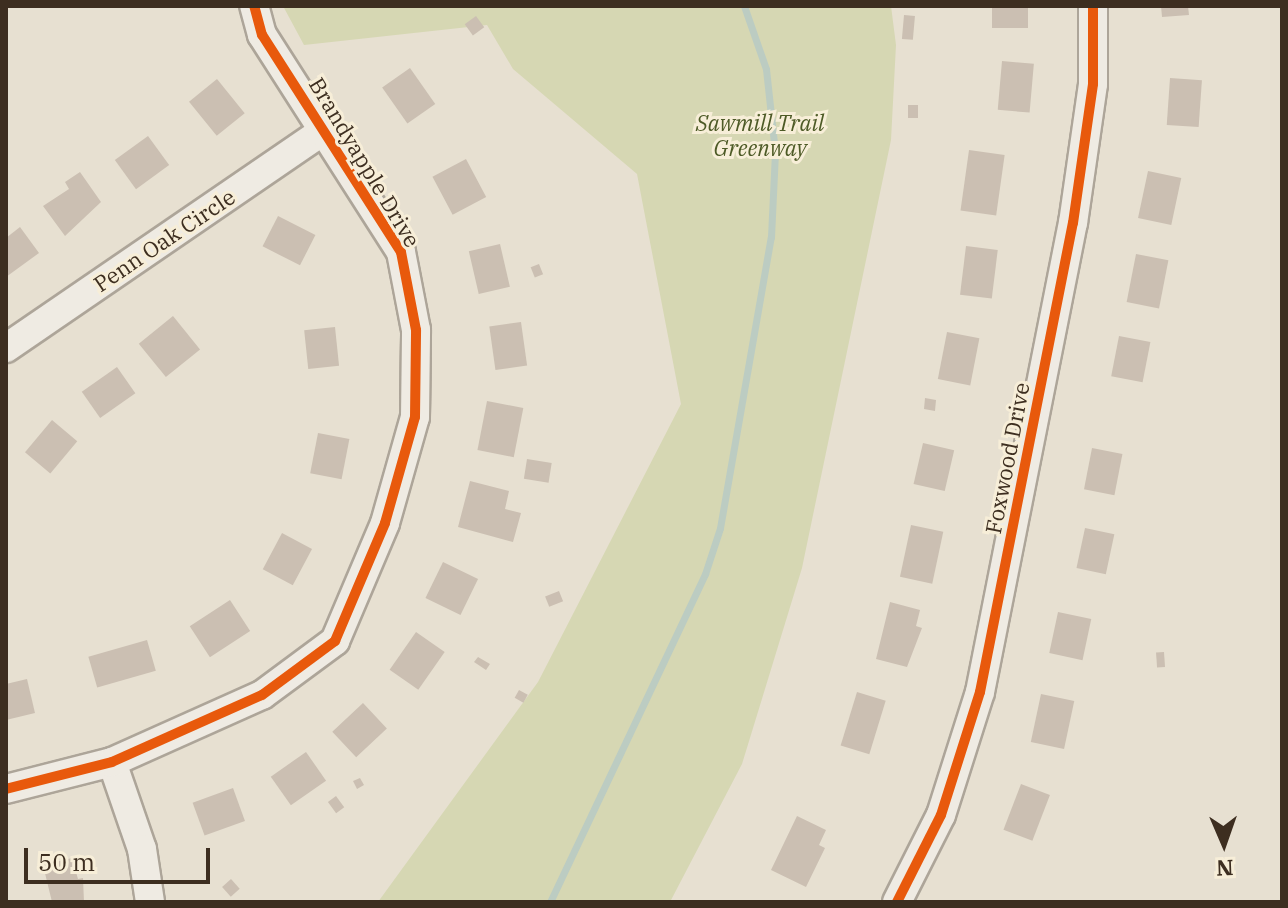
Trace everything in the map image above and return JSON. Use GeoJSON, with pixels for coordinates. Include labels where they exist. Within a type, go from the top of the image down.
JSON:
{"type":"FeatureCollection","features":[{"type":"Feature","properties":{"kind":"street","name":"Brandyapple Drive"},"geometry":{"type":"LineString","coordinates":[[6,789],[112,762],[262,695],[335,641],[385,523],[415,417],[416,330],[401,252],[262,35],[254,6]]}},
{"type":"Feature","properties":{"kind":"street","name":"Foxwood Drive"},"geometry":{"type":"LineString","coordinates":[[897,902],[941,815],[980,692],[1073,223],[1093,84],[1093,6]]}},
{"type":"Feature","properties":{"kind":"street","name":"Penn Oak Circle"},"geometry":{"type":"LineString","coordinates":[[6,348],[322,132]]}},
{"type":"Feature","properties":{"kind":"street"},"geometry":{"type":"LineString","coordinates":[[112,762],[142,849],[150,902]]}},
{"type":"Feature","properties":{"kind":"green space","name":"Sawmill Trail Greenway"},"geometry":{"type":"Polygon","coordinates":[[[283,6],[891,6],[896,45],[891,140],[802,568],[742,764],[670,902],[378,902],[538,682],[681,404],[637,174],[513,69],[487,25],[304,45],[283,6]]]}},
{"type":"Feature","properties":{"kind":"building"},"geometry":{"type":"Polygon","coordinates":[[[992,6],[1028,6],[1028,28],[992,28],[992,6]]]}},
{"type":"Feature","properties":{"kind":"building"},"geometry":{"type":"Polygon","coordinates":[[[1161,6],[1188,6],[1189,15],[1162,17],[1161,6]]]}},
{"type":"Feature","properties":{"kind":"building"},"geometry":{"type":"Polygon","coordinates":[[[904,15],[915,16],[913,40],[902,39],[904,15]]]}},
{"type":"Feature","properties":{"kind":"building"},"geometry":{"type":"Polygon","coordinates":[[[476,16],[484,27],[473,36],[465,24],[476,16]]]}},
{"type":"Feature","properties":{"kind":"building"},"geometry":{"type":"Polygon","coordinates":[[[1002,61],[1034,64],[1030,113],[998,110],[1002,61]]]}},
{"type":"Feature","properties":{"kind":"building"},"geometry":{"type":"Polygon","coordinates":[[[410,68],[435,104],[407,124],[382,88],[410,68]]]}},
{"type":"Feature","properties":{"kind":"building"},"geometry":{"type":"Polygon","coordinates":[[[1170,78],[1202,80],[1199,127],[1167,125],[1170,78]]]}},
{"type":"Feature","properties":{"kind":"building"},"geometry":{"type":"Polygon","coordinates":[[[217,79],[245,113],[217,136],[189,102],[217,79]]]}},
{"type":"Feature","properties":{"kind":"building"},"geometry":{"type":"Polygon","coordinates":[[[908,105],[918,105],[918,118],[908,118],[908,105]]]}},
{"type":"Feature","properties":{"kind":"building"},"geometry":{"type":"Polygon","coordinates":[[[148,136],[169,165],[136,189],[115,160],[148,136]]]}},
{"type":"Feature","properties":{"kind":"building"},"geometry":{"type":"Polygon","coordinates":[[[969,150],[1005,155],[996,215],[961,210],[969,150]]]}},
{"type":"Feature","properties":{"kind":"building"},"geometry":{"type":"Polygon","coordinates":[[[466,159],[486,197],[453,215],[432,177],[466,159]]]}},
{"type":"Feature","properties":{"kind":"building"},"geometry":{"type":"Polygon","coordinates":[[[1148,171],[1181,178],[1171,225],[1138,218],[1148,171]]]}},
{"type":"Feature","properties":{"kind":"building"},"geometry":{"type":"Polygon","coordinates":[[[80,172],[101,202],[65,236],[43,206],[69,189],[65,182],[80,172]]]}},
{"type":"Feature","properties":{"kind":"building"},"geometry":{"type":"Polygon","coordinates":[[[278,216],[315,235],[300,265],[263,246],[278,216]]]}},
{"type":"Feature","properties":{"kind":"building"},"geometry":{"type":"Polygon","coordinates":[[[20,227],[39,253],[6,277],[6,238],[20,227]]]}},
{"type":"Feature","properties":{"kind":"building"},"geometry":{"type":"Polygon","coordinates":[[[500,244],[510,287],[479,294],[469,251],[500,244]]]}},
{"type":"Feature","properties":{"kind":"building"},"geometry":{"type":"Polygon","coordinates":[[[966,246],[998,250],[992,299],[960,295],[966,246]]]}},
{"type":"Feature","properties":{"kind":"building"},"geometry":{"type":"Polygon","coordinates":[[[1136,254],[1168,260],[1159,308],[1127,302],[1136,254]]]}},
{"type":"Feature","properties":{"kind":"building"},"geometry":{"type":"Polygon","coordinates":[[[539,264],[543,274],[535,278],[531,267],[539,264]]]}},
{"type":"Feature","properties":{"kind":"building"},"geometry":{"type":"Polygon","coordinates":[[[173,316],[200,349],[166,377],[139,344],[173,316]]]}},
{"type":"Feature","properties":{"kind":"building"},"geometry":{"type":"Polygon","coordinates":[[[521,322],[527,366],[495,370],[489,326],[521,322]]]}},
{"type":"Feature","properties":{"kind":"building"},"geometry":{"type":"Polygon","coordinates":[[[335,327],[339,366],[308,369],[304,330],[335,327]]]}},
{"type":"Feature","properties":{"kind":"building"},"geometry":{"type":"Polygon","coordinates":[[[947,332],[979,338],[970,385],[938,379],[947,332]]]}},
{"type":"Feature","properties":{"kind":"building"},"geometry":{"type":"Polygon","coordinates":[[[1119,336],[1150,342],[1143,382],[1111,376],[1119,336]]]}},
{"type":"Feature","properties":{"kind":"building"},"geometry":{"type":"Polygon","coordinates":[[[117,367],[135,393],[100,418],[82,392],[117,367]]]}},
{"type":"Feature","properties":{"kind":"building"},"geometry":{"type":"Polygon","coordinates":[[[925,398],[936,400],[935,411],[924,409],[925,398]]]}},
{"type":"Feature","properties":{"kind":"building"},"geometry":{"type":"Polygon","coordinates":[[[487,401],[523,408],[514,457],[477,450],[487,401]]]}},
{"type":"Feature","properties":{"kind":"building"},"geometry":{"type":"Polygon","coordinates":[[[52,420],[77,441],[50,473],[25,452],[52,420]]]}},
{"type":"Feature","properties":{"kind":"building"},"geometry":{"type":"Polygon","coordinates":[[[318,433],[349,439],[342,479],[310,473],[318,433]]]}},
{"type":"Feature","properties":{"kind":"building"},"geometry":{"type":"Polygon","coordinates":[[[923,443],[954,450],[945,491],[914,484],[923,443]]]}},
{"type":"Feature","properties":{"kind":"building"},"geometry":{"type":"Polygon","coordinates":[[[1092,448],[1122,454],[1114,495],[1084,489],[1092,448]]]}},
{"type":"Feature","properties":{"kind":"building"},"geometry":{"type":"Polygon","coordinates":[[[527,459],[552,463],[549,483],[524,479],[527,459]]]}},
{"type":"Feature","properties":{"kind":"building"},"geometry":{"type":"Polygon","coordinates":[[[470,481],[509,491],[505,509],[521,513],[513,542],[458,527],[470,481]]]}},
{"type":"Feature","properties":{"kind":"building"},"geometry":{"type":"Polygon","coordinates":[[[911,525],[943,532],[932,584],[900,577],[911,525]]]}},
{"type":"Feature","properties":{"kind":"building"},"geometry":{"type":"Polygon","coordinates":[[[1085,528],[1114,534],[1106,574],[1076,568],[1085,528]]]}},
{"type":"Feature","properties":{"kind":"building"},"geometry":{"type":"Polygon","coordinates":[[[282,533],[312,549],[293,585],[263,569],[282,533]]]}},
{"type":"Feature","properties":{"kind":"building"},"geometry":{"type":"Polygon","coordinates":[[[443,562],[478,579],[461,615],[425,598],[443,562]]]}},
{"type":"Feature","properties":{"kind":"building"},"geometry":{"type":"Polygon","coordinates":[[[559,591],[563,601],[549,607],[545,597],[559,591]]]}},
{"type":"Feature","properties":{"kind":"building"},"geometry":{"type":"Polygon","coordinates":[[[230,600],[250,631],[210,657],[190,626],[230,600]]]}},
{"type":"Feature","properties":{"kind":"building"},"geometry":{"type":"Polygon","coordinates":[[[890,602],[920,610],[916,626],[922,628],[907,667],[876,659],[890,602]]]}},
{"type":"Feature","properties":{"kind":"building"},"geometry":{"type":"Polygon","coordinates":[[[1058,612],[1091,619],[1083,660],[1049,653],[1058,612]]]}},
{"type":"Feature","properties":{"kind":"building"},"geometry":{"type":"Polygon","coordinates":[[[416,632],[445,652],[418,690],[390,670],[416,632]]]}},
{"type":"Feature","properties":{"kind":"building"},"geometry":{"type":"Polygon","coordinates":[[[147,640],[156,671],[97,688],[88,657],[147,640]]]}},
{"type":"Feature","properties":{"kind":"building"},"geometry":{"type":"Polygon","coordinates":[[[1164,652],[1165,667],[1157,668],[1156,653],[1164,652]]]}},
{"type":"Feature","properties":{"kind":"building"},"geometry":{"type":"Polygon","coordinates":[[[478,657],[490,664],[486,670],[474,662],[478,657]]]}},
{"type":"Feature","properties":{"kind":"building"},"geometry":{"type":"Polygon","coordinates":[[[27,679],[35,713],[6,720],[6,684],[27,679]]]}},
{"type":"Feature","properties":{"kind":"building"},"geometry":{"type":"Polygon","coordinates":[[[519,690],[528,695],[523,703],[515,698],[519,690]]]}},
{"type":"Feature","properties":{"kind":"building"},"geometry":{"type":"Polygon","coordinates":[[[857,692],[886,701],[869,754],[841,746],[857,692]]]}},
{"type":"Feature","properties":{"kind":"building"},"geometry":{"type":"Polygon","coordinates":[[[1041,694],[1074,701],[1064,749],[1031,742],[1041,694]]]}},
{"type":"Feature","properties":{"kind":"building"},"geometry":{"type":"Polygon","coordinates":[[[363,703],[387,729],[356,757],[332,732],[363,703]]]}},
{"type":"Feature","properties":{"kind":"building"},"geometry":{"type":"Polygon","coordinates":[[[306,752],[326,781],[291,805],[271,777],[306,752]]]}},
{"type":"Feature","properties":{"kind":"building"},"geometry":{"type":"Polygon","coordinates":[[[360,778],[364,785],[357,789],[353,781],[360,778]]]}},
{"type":"Feature","properties":{"kind":"building"},"geometry":{"type":"Polygon","coordinates":[[[1021,784],[1050,795],[1032,841],[1003,830],[1021,784]]]}},
{"type":"Feature","properties":{"kind":"building"},"geometry":{"type":"Polygon","coordinates":[[[233,788],[245,821],[205,836],[193,803],[233,788]]]}},
{"type":"Feature","properties":{"kind":"building"},"geometry":{"type":"Polygon","coordinates":[[[336,796],[344,807],[336,813],[328,802],[336,796]]]}},
{"type":"Feature","properties":{"kind":"building"},"geometry":{"type":"Polygon","coordinates":[[[797,816],[826,830],[819,845],[825,848],[806,887],[771,870],[797,816]]]}},
{"type":"Feature","properties":{"kind":"building"},"geometry":{"type":"Polygon","coordinates":[[[72,858],[78,879],[83,878],[84,902],[52,902],[43,865],[72,858]]]}},
{"type":"Feature","properties":{"kind":"building"},"geometry":{"type":"Polygon","coordinates":[[[231,879],[240,889],[231,897],[222,887],[231,879]]]}},
{"type":"Feature","properties":{"kind":"waterway"},"geometry":{"type":"LineString","coordinates":[[550,902],[705,574],[720,528],[771,237],[775,152],[766,69],[744,6]]}},
{"type":"Feature","properties":{"kind":"cycle path"},"geometry":{"type":"LineString","coordinates":[[6,789],[112,762],[262,695],[335,641],[385,523],[415,417],[416,330],[401,252],[262,35],[254,6]]}},
{"type":"Feature","properties":{"kind":"cycle path"},"geometry":{"type":"LineString","coordinates":[[897,902],[941,815],[980,692],[1073,223],[1093,84],[1093,6]]}}]}
